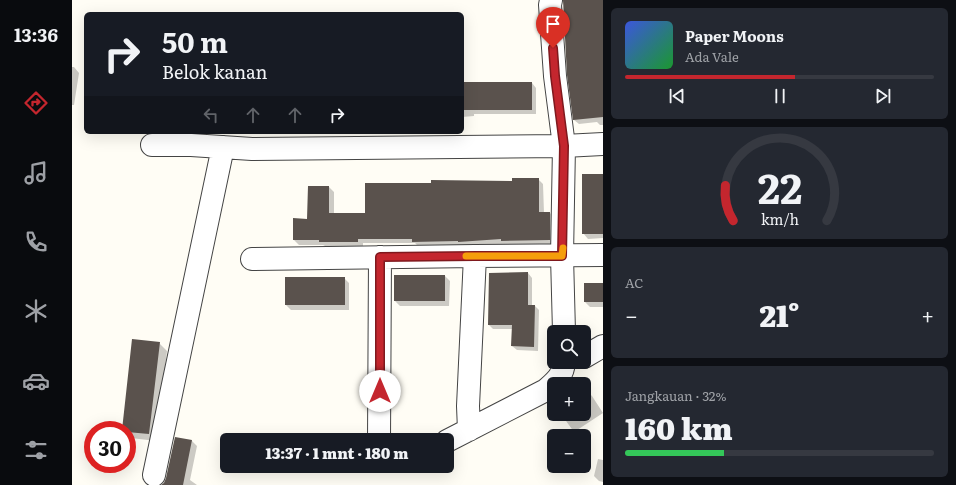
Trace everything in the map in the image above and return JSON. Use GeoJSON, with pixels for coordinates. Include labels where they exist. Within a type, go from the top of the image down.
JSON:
{"type":"FeatureCollection","features":[{"type":"Feature","properties":{"kind":"street"},"geometry":{"type":"LineString","coordinates":[[551,0],[550,6],[555,76],[564,146],[562,256],[564,325]]}},
{"type":"Feature","properties":{"kind":"street"},"geometry":{"type":"LineString","coordinates":[[152,145],[259,149],[564,146],[603,144]]}},
{"type":"Feature","properties":{"kind":"street"},"geometry":{"type":"LineString","coordinates":[[154,475],[223,147]]}},
{"type":"Feature","properties":{"kind":"street"},"geometry":{"type":"LineString","coordinates":[[252,259],[603,255]]}},
{"type":"Feature","properties":{"kind":"street"},"geometry":{"type":"LineString","coordinates":[[469,430],[468,406],[475,256]]}},
{"type":"Feature","properties":{"kind":"street"},"geometry":{"type":"LineString","coordinates":[[379,433],[380,257]]}},
{"type":"Feature","properties":{"kind":"street"},"geometry":{"type":"LineString","coordinates":[[591,353],[603,346]]}},
{"type":"Feature","properties":{"kind":"street"},"geometry":{"type":"LineString","coordinates":[[454,438],[546,390],[558,380],[565,369]]}},
{"type":"Feature","properties":{"kind":"building"},"geometry":{"type":"Polygon","coordinates":[[[563,0],[603,0],[603,117],[573,120],[567,75],[563,0]]]}},
{"type":"Feature","properties":{"kind":"building"},"geometry":{"type":"Polygon","coordinates":[[[464,82],[532,82],[532,110],[464,110],[464,82]]]}},
{"type":"Feature","properties":{"kind":"building"},"geometry":{"type":"Polygon","coordinates":[[[582,174],[603,174],[603,234],[582,234],[582,174]]]}},
{"type":"Feature","properties":{"kind":"building"},"geometry":{"type":"Polygon","coordinates":[[[512,178],[539,178],[539,212],[550,212],[550,240],[501,241],[501,239],[458,242],[412,242],[412,239],[358,239],[358,242],[319,242],[319,240],[293,240],[293,218],[307,219],[308,186],[329,186],[329,213],[365,213],[365,183],[431,183],[431,180],[512,181],[512,178]]]}},
{"type":"Feature","properties":{"kind":"building"},"geometry":{"type":"Polygon","coordinates":[[[528,272],[528,305],[535,305],[534,347],[511,346],[512,325],[488,325],[489,273],[528,272]]]}},
{"type":"Feature","properties":{"kind":"building"},"geometry":{"type":"Polygon","coordinates":[[[394,275],[445,275],[445,301],[394,301],[394,275]]]}},
{"type":"Feature","properties":{"kind":"building"},"geometry":{"type":"Polygon","coordinates":[[[285,277],[345,277],[345,305],[285,305],[285,277]]]}},
{"type":"Feature","properties":{"kind":"building"},"geometry":{"type":"Polygon","coordinates":[[[584,283],[603,283],[603,302],[584,302],[584,283]]]}},
{"type":"Feature","properties":{"kind":"building"},"geometry":{"type":"Polygon","coordinates":[[[132,339],[160,342],[149,434],[136,433],[136,421],[123,421],[132,339]]]}},
{"type":"Feature","properties":{"kind":"building"},"geometry":{"type":"Polygon","coordinates":[[[175,437],[192,440],[183,485],[161,485],[164,483],[166,478],[175,437]]]}},
{"type":"Feature","properties":{"kind":"slow traffic"},"geometry":{"type":"LineString","coordinates":[[466,256],[562,256],[563,248]]}},
{"type":"Feature","properties":{"kind":"route"},"geometry":{"type":"LineString","coordinates":[[380,391],[380,257],[562,256],[564,146],[553,48]]}}]}
